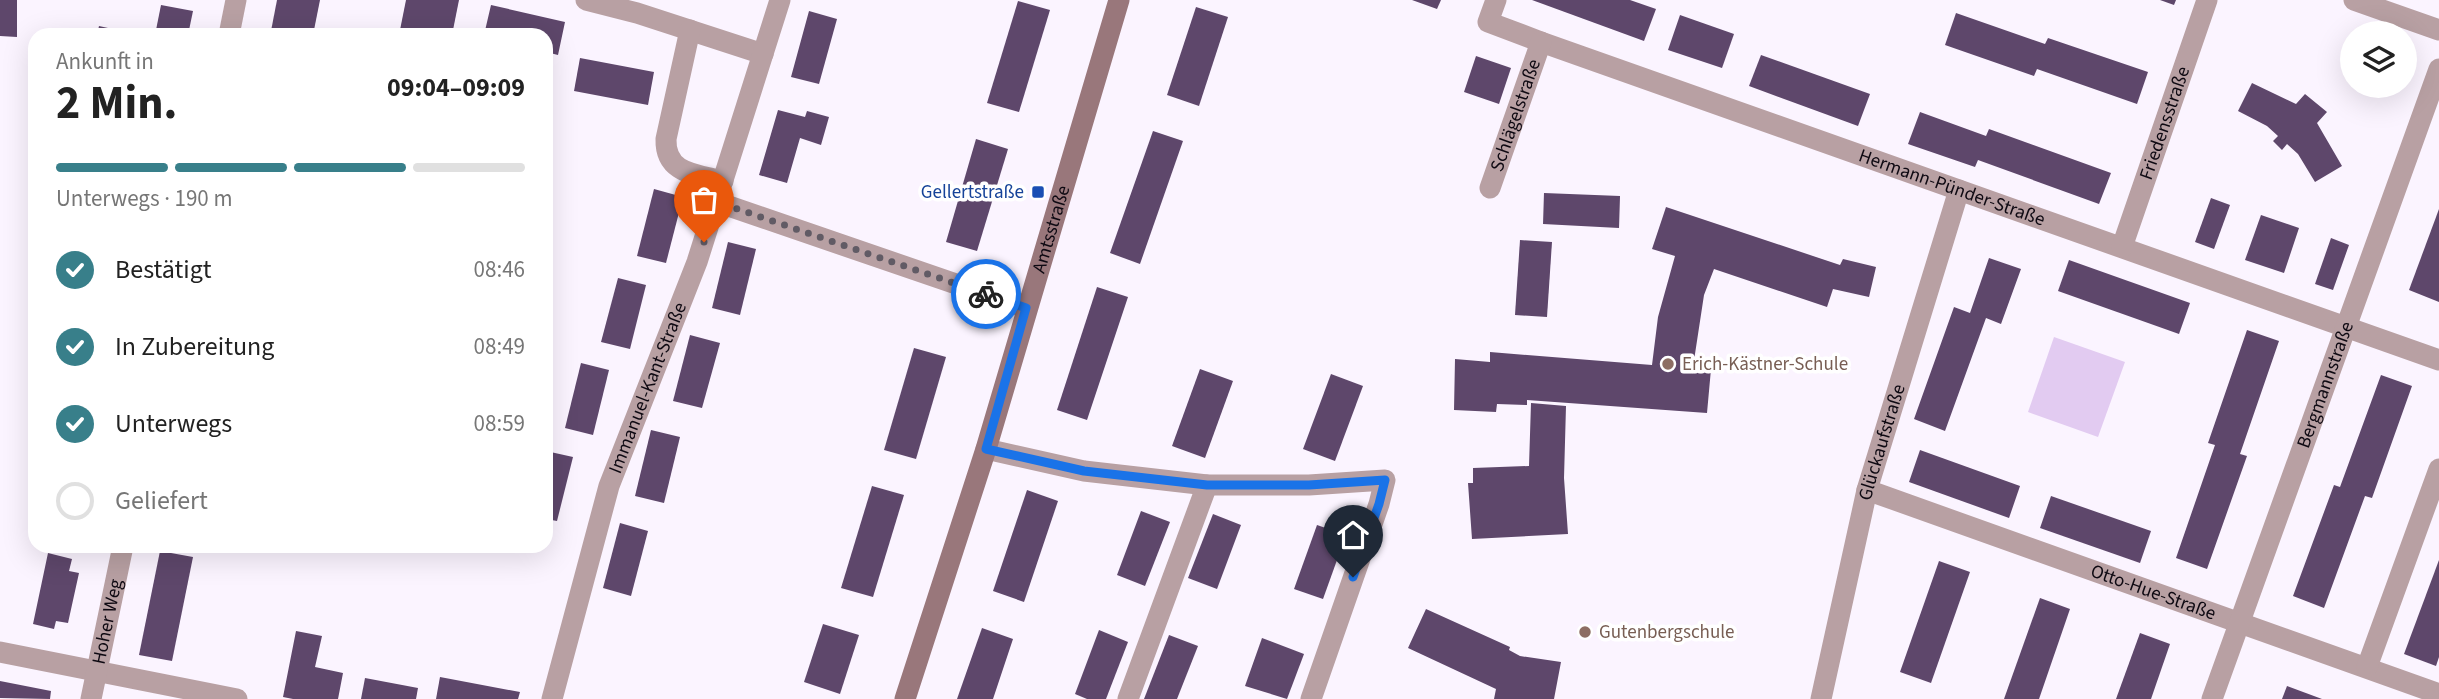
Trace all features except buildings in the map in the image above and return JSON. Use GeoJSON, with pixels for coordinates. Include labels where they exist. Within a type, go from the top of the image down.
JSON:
{"type":"FeatureCollection","features":[{"type":"Feature","properties":{"kind":"street"},"geometry":{"type":"LineString","coordinates":[[230,28],[236,0]]}},
{"type":"Feature","properties":{"kind":"street"},"geometry":{"type":"LineString","coordinates":[[586,0],[637,13],[763,54]]}},
{"type":"Feature","properties":{"kind":"street","name":"Immanuel-Kant-Straße"},"geometry":{"type":"LineString","coordinates":[[552,699],[609,486],[672,330],[717,202],[780,0]]}},
{"type":"Feature","properties":{"kind":"street","name":"Amtsstraße"},"geometry":{"type":"LineString","coordinates":[[905,699],[986,449],[1119,0]]}},
{"type":"Feature","properties":{"kind":"street","name":"Hermann-Pünder-Straße"},"geometry":{"type":"LineString","coordinates":[[1496,0],[1488,22],[2439,360]]}},
{"type":"Feature","properties":{"kind":"street","name":"Friedensstraße"},"geometry":{"type":"LineString","coordinates":[[2122,247],[2207,0]]}},
{"type":"Feature","properties":{"kind":"street"},"geometry":{"type":"LineString","coordinates":[[2354,0],[2439,30]]}},
{"type":"Feature","properties":{"kind":"street"},"geometry":{"type":"LineString","coordinates":[[690,30],[666,139],[666,154],[671,163],[681,169],[723,181]]}},
{"type":"Feature","properties":{"kind":"street","name":"Schlägelstraße"},"geometry":{"type":"LineString","coordinates":[[1490,188],[1541,42]]}},
{"type":"Feature","properties":{"kind":"street","name":"Bergmannstraße"},"geometry":{"type":"LineString","coordinates":[[2212,699],[2439,69]]}},
{"type":"Feature","properties":{"kind":"street","name":"Glückaufstraße"},"geometry":{"type":"LineString","coordinates":[[1821,699],[1867,490],[1959,190]]}},
{"type":"Feature","properties":{"kind":"street"},"geometry":{"type":"LineString","coordinates":[[717,202],[1026,308]]}},
{"type":"Feature","properties":{"kind":"street"},"geometry":{"type":"LineString","coordinates":[[986,449],[1084,471],[1207,485],[1309,485],[1385,480],[1311,699]]}},
{"type":"Feature","properties":{"kind":"street"},"geometry":{"type":"LineString","coordinates":[[2367,667],[2439,469]]}},
{"type":"Feature","properties":{"kind":"street"},"geometry":{"type":"LineString","coordinates":[[1128,699],[1207,485]]}},
{"type":"Feature","properties":{"kind":"street","name":"Otto-Hue-Straße"},"geometry":{"type":"LineString","coordinates":[[1867,490],[2439,694]]}},
{"type":"Feature","properties":{"kind":"street","name":"Hoher Weg"},"geometry":{"type":"LineString","coordinates":[[91,699],[122,553]]}},
{"type":"Feature","properties":{"kind":"street"},"geometry":{"type":"LineString","coordinates":[[0,652],[237,699]]}},
{"type":"Feature","properties":{"kind":"shaded area"},"geometry":{"type":"Polygon","coordinates":[[[2054,337],[2125,362],[2098,437],[2028,412],[2054,337]]]}},
{"type":"Feature","properties":{"kind":"way so far"},"geometry":{"type":"LineString","coordinates":[[704,242],[717,202],[986,294]]}},
{"type":"Feature","properties":{"kind":"place","name":"Gellertstraße"},"geometry":{"type":"Point","coordinates":[1038,192]}},
{"type":"Feature","properties":{"kind":"place","name":"Erich-Kästner-Schule"},"geometry":{"type":"Point","coordinates":[1668,364]}},
{"type":"Feature","properties":{"kind":"place","name":"Gutenbergschule"},"geometry":{"type":"Point","coordinates":[1585,632]}},
{"type":"Feature","properties":{"kind":"route"},"geometry":{"type":"LineString","coordinates":[[986,294],[1026,308],[986,449],[1084,471],[1207,485],[1309,485],[1385,480],[1353,577]]}}]}
